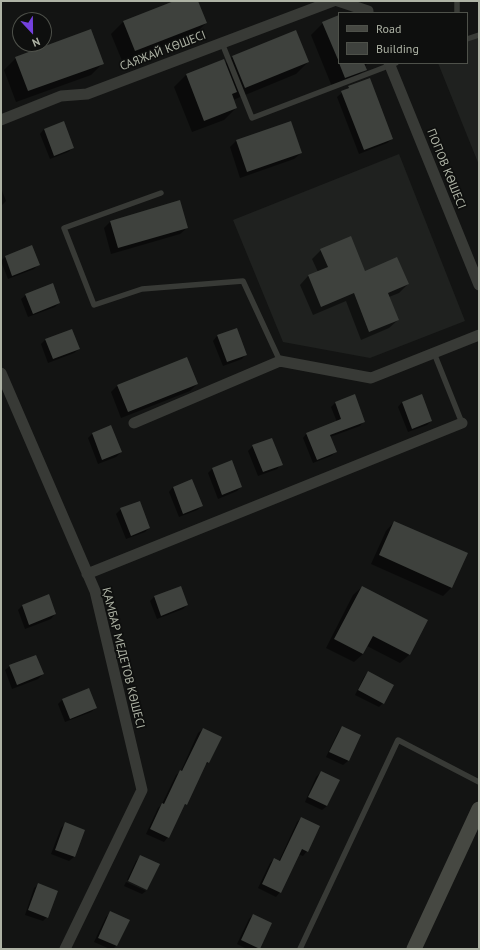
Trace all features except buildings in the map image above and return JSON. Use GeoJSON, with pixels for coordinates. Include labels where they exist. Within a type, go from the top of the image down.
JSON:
{"type":"FeatureCollection","features":[{"type":"Feature","properties":{"kind":"street","name":"САЯЖАЙ КӨШЕСІ"},"geometry":{"type":"LineString","coordinates":[[1,120],[61,96],[87,94],[333,1]]}},
{"type":"Feature","properties":{"kind":"street"},"geometry":{"type":"LineString","coordinates":[[338,1],[368,12]]}},
{"type":"Feature","properties":{"kind":"street","name":"ПОПОВ КӨШЕСІ"},"geometry":{"type":"LineString","coordinates":[[391,64],[479,285]]}},
{"type":"Feature","properties":{"kind":"street"},"geometry":{"type":"LineString","coordinates":[[134,422],[280,361],[371,378],[479,335]]}},
{"type":"Feature","properties":{"kind":"street","name":"ҚАМБАР МЕДЕТОВ КӨШЕСІ"},"geometry":{"type":"LineString","coordinates":[[1,373],[94,591],[142,790],[65,949]]}},
{"type":"Feature","properties":{"kind":"street"},"geometry":{"type":"LineString","coordinates":[[87,574],[462,423]]}},
{"type":"Feature","properties":{"kind":"street"},"geometry":{"type":"LineString","coordinates":[[414,949],[479,809]]}},
{"type":"Feature","properties":{"kind":"lane"},"geometry":{"type":"LineString","coordinates":[[457,1],[458,12]]}},
{"type":"Feature","properties":{"kind":"lane"},"geometry":{"type":"LineString","coordinates":[[468,39],[479,35]]}},
{"type":"Feature","properties":{"kind":"lane"},"geometry":{"type":"LineString","coordinates":[[222,43],[252,118],[391,64]]}},
{"type":"Feature","properties":{"kind":"lane"},"geometry":{"type":"LineString","coordinates":[[161,193],[64,228],[94,305],[142,289],[243,281],[280,361]]}},
{"type":"Feature","properties":{"kind":"lane"},"geometry":{"type":"LineString","coordinates":[[434,352],[462,423]]}},
{"type":"Feature","properties":{"kind":"lane"},"geometry":{"type":"LineString","coordinates":[[300,949],[398,740],[479,782]]}},
{"type":"Feature","properties":{"kind":"shaded area"},"geometry":{"type":"Polygon","coordinates":[[[479,35],[479,165],[438,64],[468,64],[468,39],[479,35]]]}},
{"type":"Feature","properties":{"kind":"shaded area"},"geometry":{"type":"Polygon","coordinates":[[[399,154],[465,321],[370,358],[283,342],[233,220],[399,154]]]}}]}
